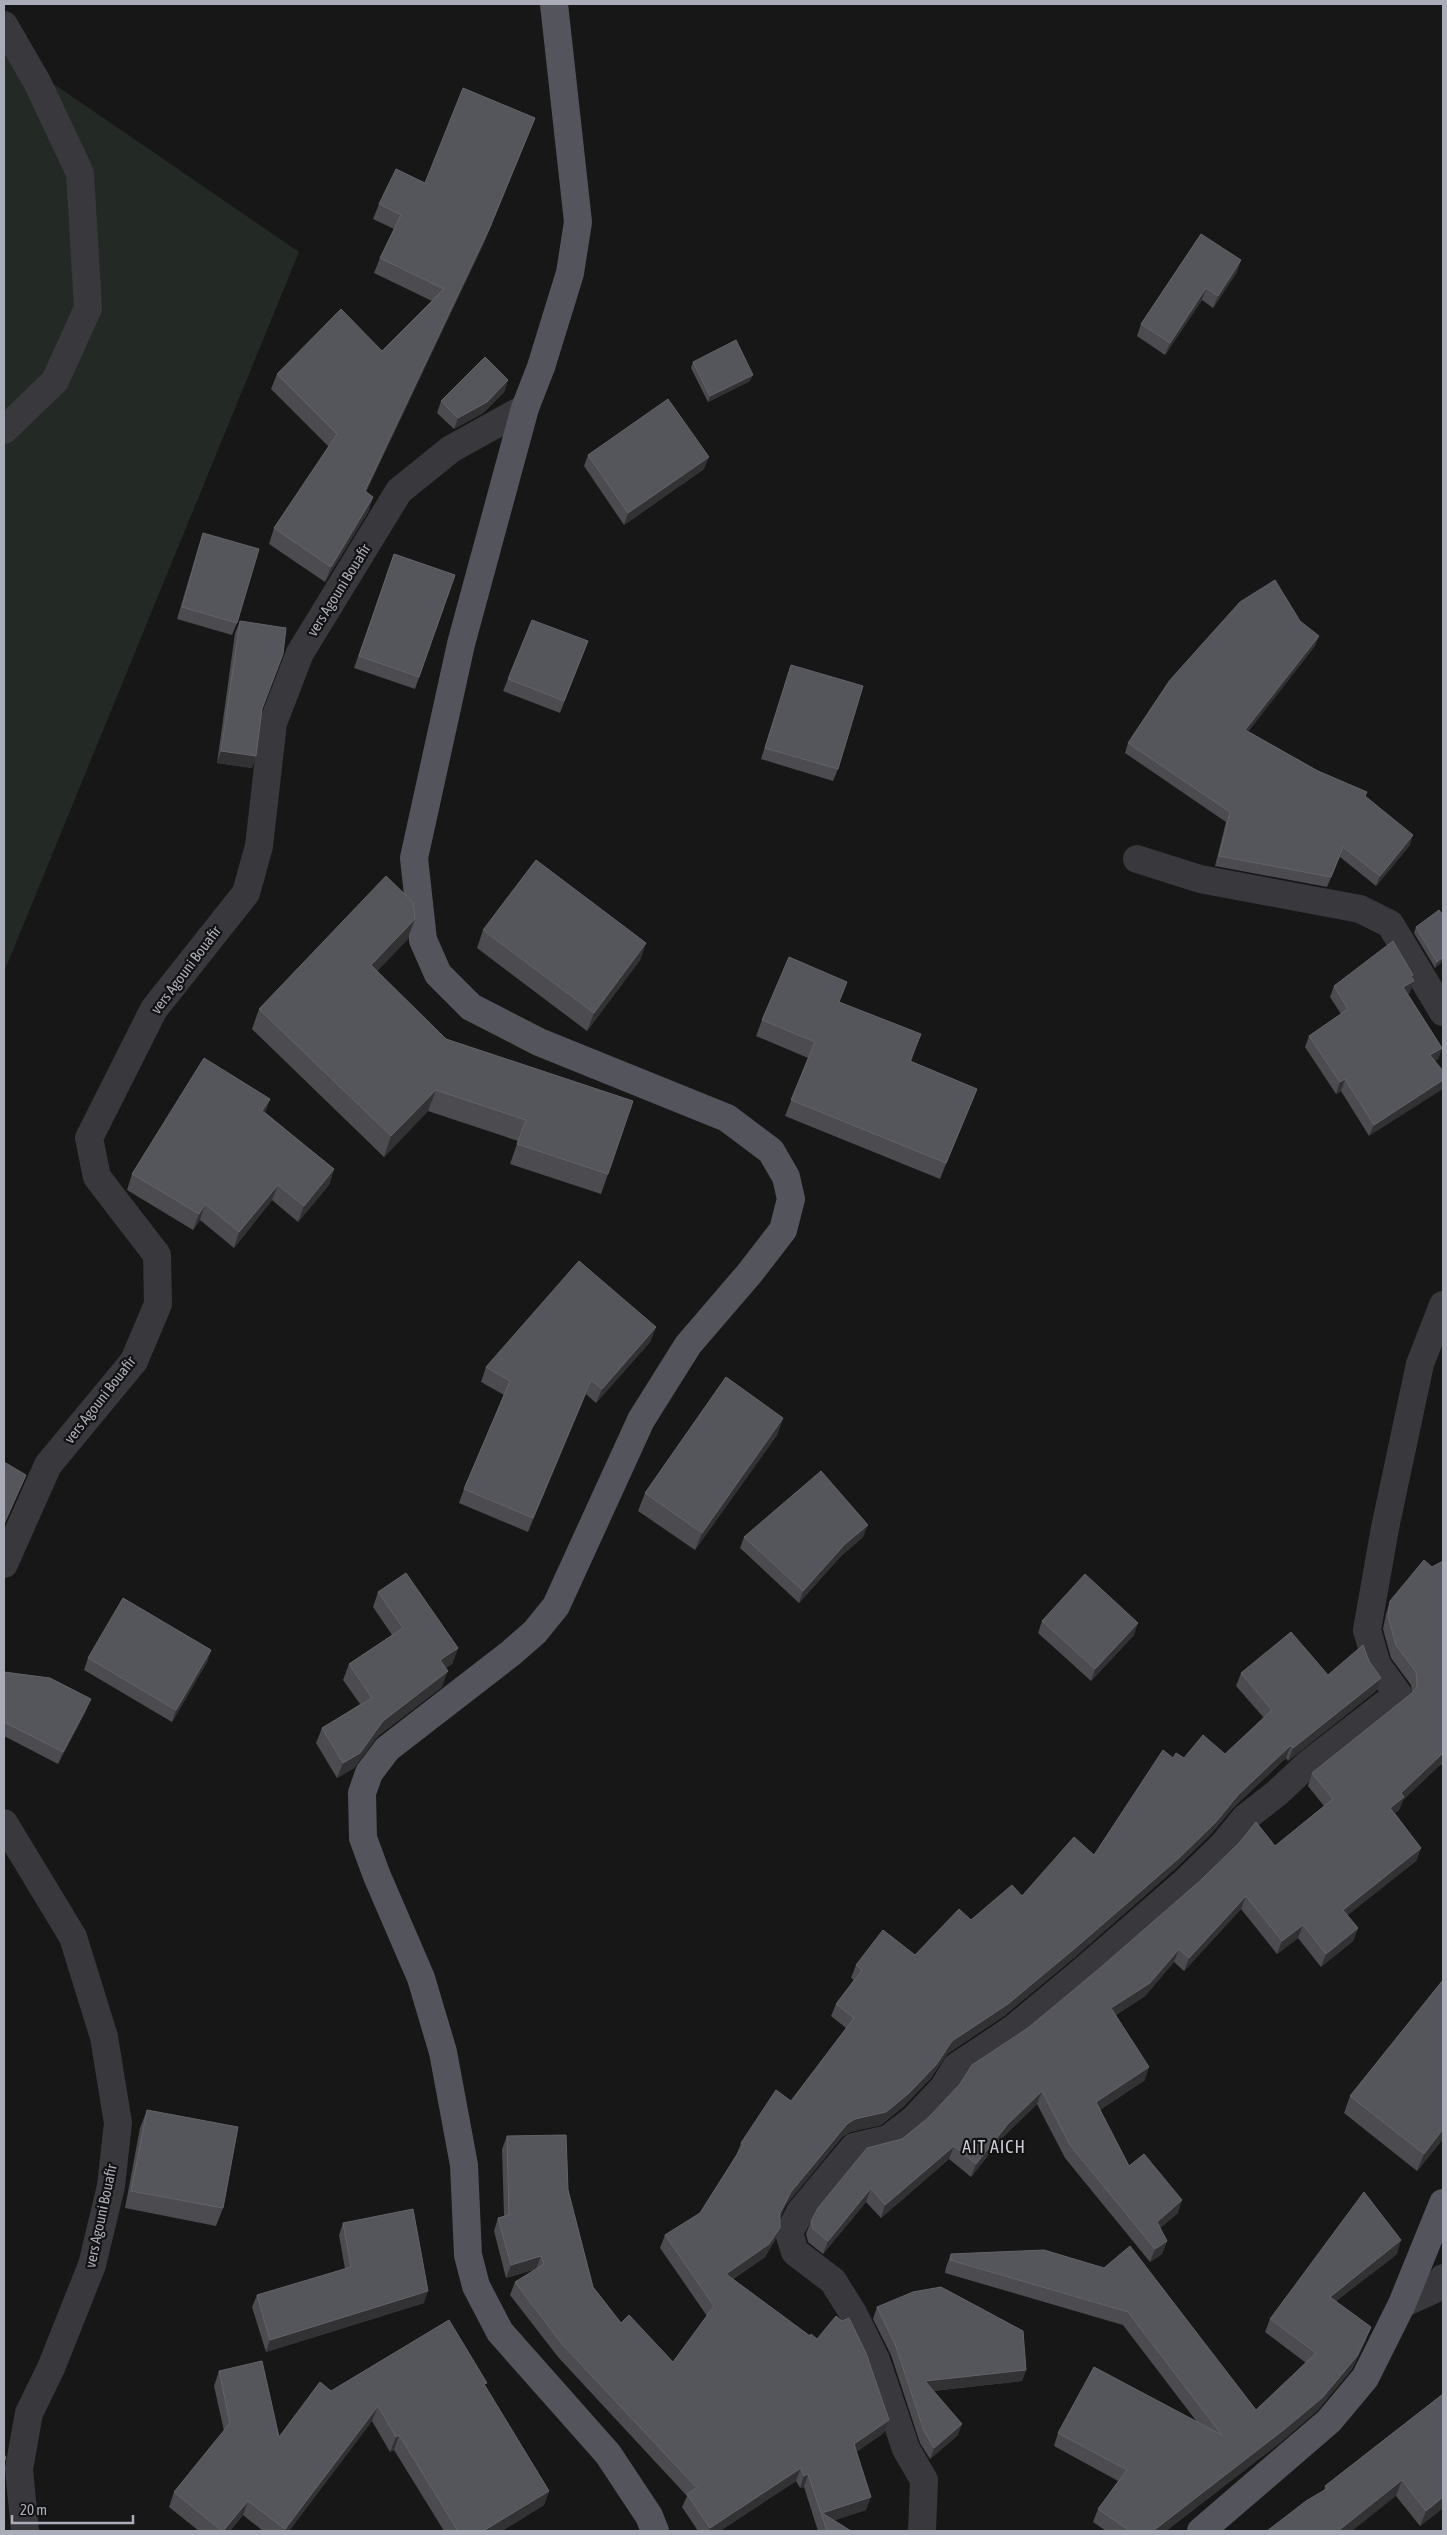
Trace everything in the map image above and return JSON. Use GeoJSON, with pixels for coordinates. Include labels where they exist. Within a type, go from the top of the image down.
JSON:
{"type":"FeatureCollection","features":[{"type":"Feature","properties":{"kind":"main road"},"geometry":{"type":"LineString","coordinates":[[554,4],[578,222],[570,273],[541,367],[525,408],[461,644],[414,858],[423,940],[438,974],[471,1007],[539,1042],[727,1118],[771,1152],[786,1176],[791,1199],[783,1230],[749,1274],[688,1345],[641,1420],[556,1606],[535,1632],[511,1653],[387,1749],[369,1773],[362,1793],[363,1838],[376,1876],[421,1978],[444,2052],[464,2165],[468,2255],[476,2286],[500,2332],[608,2454],[649,2516],[655,2531]]}},
{"type":"Feature","properties":{"kind":"main road"},"geometry":{"type":"LineString","coordinates":[[1201,2531],[1329,2421],[1365,2378],[1402,2304],[1443,2203]]}},
{"type":"Feature","properties":{"kind":"street"},"geometry":{"type":"LineString","coordinates":[[4,25],[37,82],[80,173],[88,308],[55,381],[4,430]]}},
{"type":"Feature","properties":{"kind":"street","name":"vers Agouni Bouafir"},"geometry":{"type":"LineString","coordinates":[[4,1564],[48,1465],[134,1361],[158,1304],[157,1255],[97,1177],[89,1138],[154,1009],[246,893],[259,846],[273,723],[300,653],[400,491],[451,449],[525,408]]}},
{"type":"Feature","properties":{"kind":"street"},"geometry":{"type":"LineString","coordinates":[[1137,859],[1200,879],[1368,912],[1390,924],[1443,1012]]}},
{"type":"Feature","properties":{"kind":"street"},"geometry":{"type":"LineString","coordinates":[[922,2531],[924,2480],[906,2449],[876,2360],[853,2313],[833,2280],[795,2252],[789,2233],[800,2212],[854,2146],[888,2139],[914,2119],[944,2087],[956,2067],[1013,2029],[1085,1969],[1185,1882],[1223,1845],[1245,1818],[1277,1793],[1308,1764],[1398,1694],[1377,1665],[1367,1630],[1385,1528],[1420,1364],[1443,1305]]}},
{"type":"Feature","properties":{"kind":"street","name":"vers Agouni Bouafir"},"geometry":{"type":"LineString","coordinates":[[4,1824],[73,1937],[104,2038],[118,2123],[111,2186],[92,2265],[51,2368],[29,2413],[19,2469],[25,2531]]}},
{"type":"Feature","properties":{"kind":"street"},"geometry":{"type":"LineString","coordinates":[[1402,2304],[1435,2289],[1443,2278]]}},
{"type":"Feature","properties":{"kind":"shaded area"},"geometry":{"type":"Polygon","coordinates":[[[4,50],[299,252],[4,972],[4,50]]]}},
{"type":"Feature","properties":{"kind":"building"},"geometry":{"type":"Polygon","coordinates":[[[463,88],[535,118],[490,227],[365,491],[373,497],[331,567],[274,528],[337,434],[277,374],[341,309],[382,351],[444,289],[380,258],[401,215],[379,204],[396,169],[425,183],[463,88]]]}},
{"type":"Feature","properties":{"kind":"building"},"geometry":{"type":"Polygon","coordinates":[[[1201,234],[1241,260],[1218,296],[1206,288],[1170,343],[1141,324],[1201,234]]]}},
{"type":"Feature","properties":{"kind":"building"},"geometry":{"type":"Polygon","coordinates":[[[736,340],[753,375],[710,396],[693,362],[736,340]]]}},
{"type":"Feature","properties":{"kind":"building"},"geometry":{"type":"Polygon","coordinates":[[[485,357],[508,380],[487,402],[458,418],[441,401],[485,357]]]}},
{"type":"Feature","properties":{"kind":"building"},"geometry":{"type":"Polygon","coordinates":[[[668,399],[709,457],[628,513],[588,455],[668,399]]]}},
{"type":"Feature","properties":{"kind":"building"},"geometry":{"type":"Polygon","coordinates":[[[203,533],[259,549],[237,623],[182,607],[203,533]]]}},
{"type":"Feature","properties":{"kind":"building"},"geometry":{"type":"Polygon","coordinates":[[[394,554],[455,575],[419,677],[359,656],[394,554]]]}},
{"type":"Feature","properties":{"kind":"building"},"geometry":{"type":"Polygon","coordinates":[[[1275,580],[1300,621],[1319,636],[1245,730],[1318,771],[1367,792],[1365,796],[1413,835],[1380,876],[1343,847],[1331,877],[1219,856],[1230,812],[1128,743],[1170,680],[1240,602],[1275,580]]]}},
{"type":"Feature","properties":{"kind":"building"},"geometry":{"type":"Polygon","coordinates":[[[532,620],[588,641],[564,701],[508,679],[532,620]]]}},
{"type":"Feature","properties":{"kind":"building"},"geometry":{"type":"Polygon","coordinates":[[[240,621],[286,628],[283,654],[262,709],[256,756],[221,751],[240,621]]]}},
{"type":"Feature","properties":{"kind":"building"},"geometry":{"type":"Polygon","coordinates":[[[791,665],[863,686],[838,769],[765,748],[791,665]]]}},
{"type":"Feature","properties":{"kind":"building"},"geometry":{"type":"Polygon","coordinates":[[[536,860],[646,943],[594,1013],[483,930],[536,860]]]}},
{"type":"Feature","properties":{"kind":"building"},"geometry":{"type":"Polygon","coordinates":[[[386,876],[413,902],[415,919],[371,965],[446,1039],[633,1101],[608,1174],[517,1144],[526,1120],[436,1090],[391,1136],[259,1009],[386,876]]]}},
{"type":"Feature","properties":{"kind":"building"},"geometry":{"type":"Polygon","coordinates":[[[1439,910],[1443,915],[1443,957],[1437,962],[1416,927],[1439,910]]]}},
{"type":"Feature","properties":{"kind":"building"},"geometry":{"type":"Polygon","coordinates":[[[1393,941],[1413,975],[1411,976],[1414,981],[1403,987],[1442,1048],[1430,1055],[1443,1071],[1443,1080],[1374,1125],[1345,1079],[1340,1082],[1309,1036],[1348,1009],[1334,986],[1393,941]]]}},
{"type":"Feature","properties":{"kind":"building"},"geometry":{"type":"Polygon","coordinates":[[[789,957],[847,982],[839,1002],[921,1034],[910,1061],[977,1089],[946,1163],[791,1100],[815,1042],[762,1020],[789,957]]]}},
{"type":"Feature","properties":{"kind":"building"},"geometry":{"type":"Polygon","coordinates":[[[204,1058],[270,1099],[262,1111],[334,1169],[304,1206],[278,1185],[239,1232],[205,1204],[199,1214],[132,1174],[204,1058]]]}},
{"type":"Feature","properties":{"kind":"building"},"geometry":{"type":"Polygon","coordinates":[[[579,1261],[656,1327],[602,1389],[591,1380],[533,1518],[464,1489],[510,1381],[486,1367],[579,1261]]]}},
{"type":"Feature","properties":{"kind":"building"},"geometry":{"type":"Polygon","coordinates":[[[726,1377],[783,1418],[702,1533],[645,1493],[726,1377]]]}},
{"type":"Feature","properties":{"kind":"building"},"geometry":{"type":"Polygon","coordinates":[[[4,1462],[26,1475],[4,1524],[4,1462]]]}},
{"type":"Feature","properties":{"kind":"building"},"geometry":{"type":"Polygon","coordinates":[[[821,1471],[868,1525],[845,1544],[803,1591],[744,1537],[821,1471]]]}},
{"type":"Feature","properties":{"kind":"building"},"geometry":{"type":"Polygon","coordinates":[[[1424,1560],[1432,1567],[1443,1561],[1443,1753],[1401,1793],[1404,1797],[1390,1808],[1421,1848],[1343,1910],[1358,1928],[1326,1954],[1303,1925],[1282,1941],[1246,1896],[1189,1958],[1179,1949],[1150,1983],[1111,2008],[1149,2067],[1096,2102],[1129,2166],[1144,2154],[1182,2200],[1157,2222],[1167,2241],[1155,2249],[1070,2145],[1042,2091],[1007,2125],[976,2164],[954,2146],[885,2205],[871,2188],[828,2241],[813,2229],[811,2221],[818,2208],[867,2148],[902,2139],[928,2118],[960,2084],[972,2065],[1028,2028],[1100,1968],[1201,1880],[1239,1843],[1256,1822],[1275,1846],[1333,1799],[1312,1773],[1417,1687],[1416,1672],[1396,1645],[1388,1616],[1390,1601],[1424,1560]]]}},
{"type":"Feature","properties":{"kind":"building"},"geometry":{"type":"Polygon","coordinates":[[[406,1573],[458,1648],[440,1660],[448,1671],[383,1721],[360,1753],[343,1763],[322,1728],[372,1698],[349,1664],[403,1628],[378,1592],[406,1573]]]}},
{"type":"Feature","properties":{"kind":"building"},"geometry":{"type":"Polygon","coordinates":[[[1085,1574],[1138,1623],[1095,1669],[1042,1621],[1085,1574]]]}},
{"type":"Feature","properties":{"kind":"building"},"geometry":{"type":"Polygon","coordinates":[[[123,1598],[211,1650],[176,1710],[88,1658],[123,1598]]]}},
{"type":"Feature","properties":{"kind":"building"},"geometry":{"type":"Polygon","coordinates":[[[1291,1632],[1328,1675],[1363,1645],[1369,1661],[1381,1678],[1293,1748],[1291,1745],[1238,1795],[1216,1822],[1179,1858],[1080,1944],[1008,2004],[952,2041],[936,2065],[908,2094],[886,2112],[855,2119],[847,2124],[791,2192],[780,2213],[780,2228],[769,2244],[726,2274],[810,2336],[811,2334],[817,2339],[836,2316],[842,2321],[849,2318],[866,2353],[889,2420],[854,2444],[871,2497],[822,2513],[851,2531],[827,2531],[808,2474],[804,2476],[801,2468],[710,2528],[687,2494],[697,2488],[562,2344],[515,2282],[544,2264],[541,2256],[511,2265],[498,2218],[509,2215],[507,2136],[566,2135],[568,2190],[593,2287],[621,2323],[629,2315],[673,2362],[714,2306],[665,2235],[700,2213],[743,2145],[741,2143],[776,2090],[791,2101],[854,2018],[836,2004],[862,1970],[856,1965],[883,1930],[915,1955],[959,1909],[971,1920],[1012,1885],[1022,1896],[1074,1837],[1094,1855],[1163,1750],[1173,1758],[1176,1753],[1184,1758],[1203,1735],[1225,1754],[1272,1710],[1241,1673],[1291,1632]]]}},
{"type":"Feature","properties":{"kind":"building"},"geometry":{"type":"Polygon","coordinates":[[[4,1672],[50,1678],[91,1699],[63,1752],[4,1722],[4,1672]]]}},
{"type":"Feature","properties":{"kind":"building"},"geometry":{"type":"Polygon","coordinates":[[[1443,1980],[1443,2129],[1424,2154],[1350,2096],[1443,1980]]]}},
{"type":"Feature","properties":{"kind":"building"},"geometry":{"type":"Polygon","coordinates":[[[147,2110],[238,2127],[223,2208],[131,2191],[147,2110]]]}},
{"type":"Feature","properties":{"kind":"building"},"geometry":{"type":"Polygon","coordinates":[[[1364,2192],[1401,2240],[1330,2297],[1371,2327],[1357,2356],[1323,2397],[1153,2531],[1130,2531],[1098,2509],[1127,2470],[1058,2433],[1094,2367],[1222,2435],[1128,2312],[950,2260],[951,2254],[1044,2250],[1104,2268],[1130,2246],[1256,2410],[1316,2353],[1270,2319],[1364,2192]]]}},
{"type":"Feature","properties":{"kind":"building"},"geometry":{"type":"Polygon","coordinates":[[[413,2209],[428,2291],[270,2340],[257,2295],[351,2267],[343,2223],[413,2209]]]}},
{"type":"Feature","properties":{"kind":"building"},"geometry":{"type":"Polygon","coordinates":[[[941,2287],[1023,2331],[1026,2370],[925,2381],[962,2424],[934,2448],[924,2431],[895,2344],[877,2307],[913,2292],[941,2287]]]}},
{"type":"Feature","properties":{"kind":"building"},"geometry":{"type":"Polygon","coordinates":[[[449,2320],[487,2383],[484,2384],[549,2491],[483,2531],[458,2531],[399,2435],[396,2437],[378,2406],[285,2529],[248,2501],[222,2531],[174,2492],[230,2423],[219,2371],[262,2361],[279,2437],[320,2382],[331,2391],[449,2320]]]}},
{"type":"Feature","properties":{"kind":"building"},"geometry":{"type":"Polygon","coordinates":[[[1443,2394],[1443,2497],[1426,2511],[1402,2480],[1338,2531],[1267,2531],[1306,2501],[1328,2488],[1325,2486],[1443,2394]]]}},
{"type":"Feature","properties":{"kind":"district","name":"AIT AICH"},"geometry":{"type":"Point","coordinates":[994,2147]}}]}
